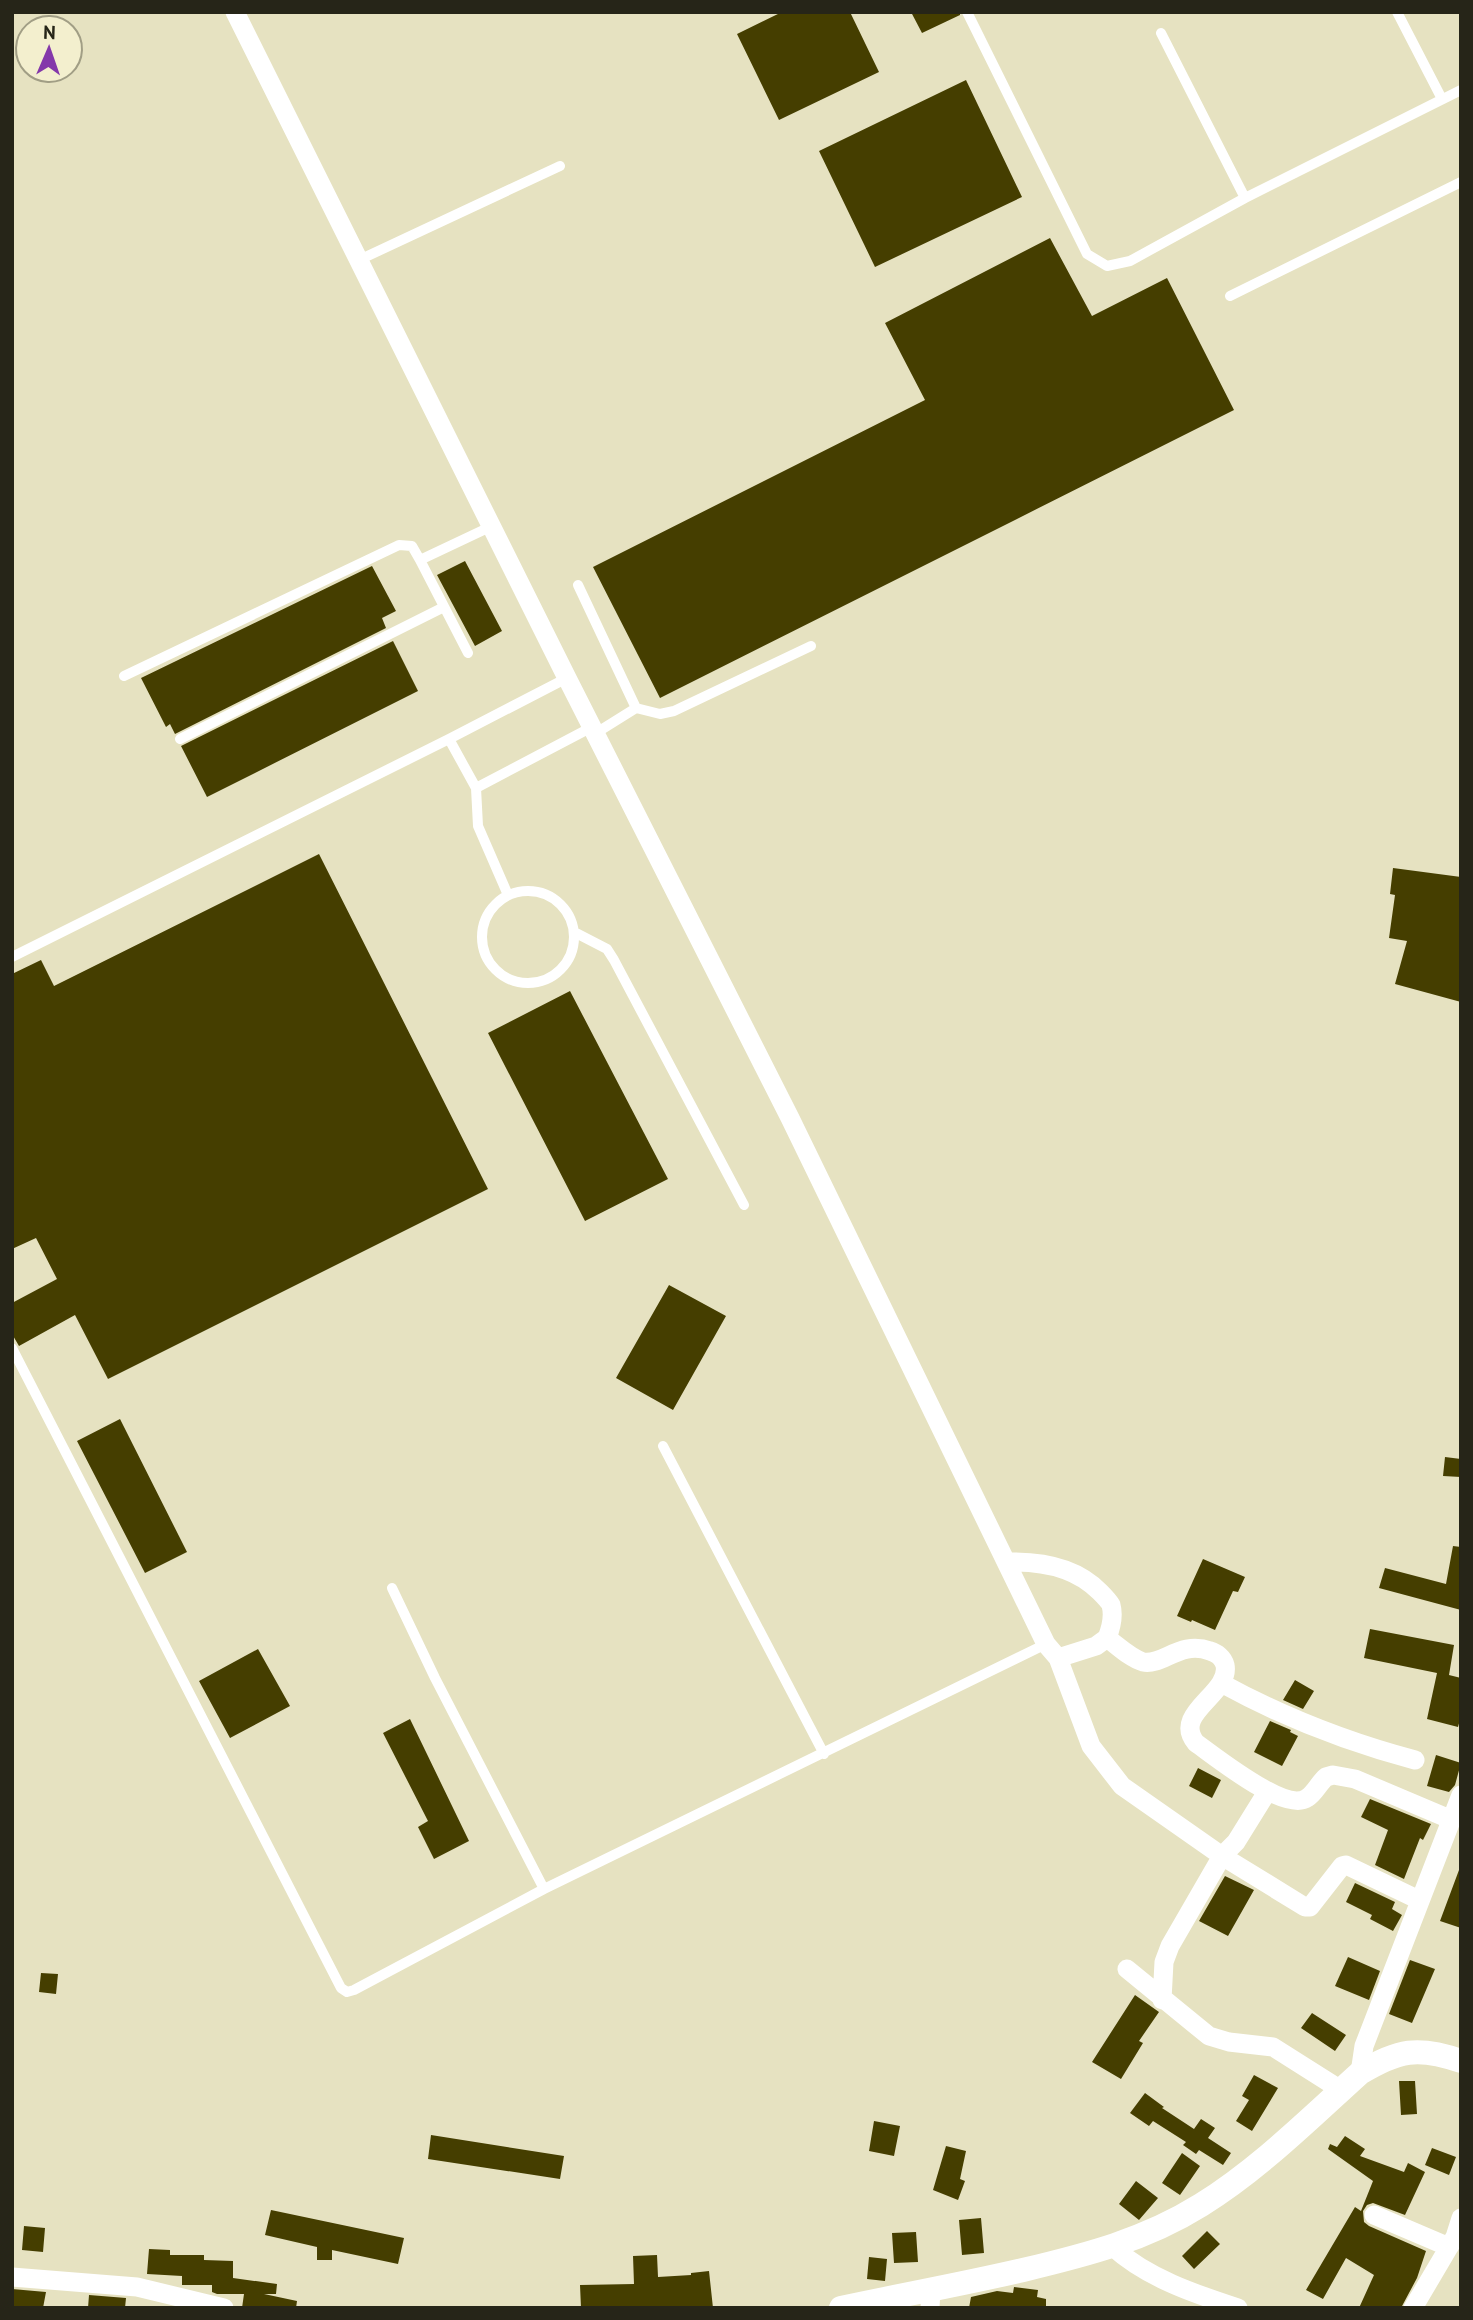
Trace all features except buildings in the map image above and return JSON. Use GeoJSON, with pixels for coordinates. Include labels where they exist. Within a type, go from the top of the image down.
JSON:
{"type":"FeatureCollection","features":[{"type":"Feature","properties":{"kind":"street"},"geometry":{"type":"LineString","coordinates":[[235,12],[802,1143],[1052,1651],[1091,1746],[1122,1786],[1222,1856],[1305,1907],[1310,1907],[1342,1866],[1346,1865],[1419,1900]]}},
{"type":"Feature","properties":{"kind":"street"},"geometry":{"type":"LineString","coordinates":[[1007,1562],[1050,1564],[1085,1578],[1111,1604],[1112,1617],[1107,1638],[1096,1646],[1052,1651]]}},
{"type":"Feature","properties":{"kind":"street"},"geometry":{"type":"LineString","coordinates":[[1107,1638],[1144,1662],[1158,1661],[1170,1653],[1185,1649],[1202,1648],[1215,1653],[1223,1660],[1226,1669],[1221,1683],[1196,1711],[1190,1729],[1192,1738],[1196,1744],[1267,1792],[1297,1801],[1306,1799],[1326,1777],[1343,1776],[1452,1820]]}},
{"type":"Feature","properties":{"kind":"street"},"geometry":{"type":"LineString","coordinates":[[1221,1683],[1291,1718],[1333,1735],[1415,1760]]}},
{"type":"Feature","properties":{"kind":"street"},"geometry":{"type":"LineString","coordinates":[[1162,2000],[1164,1962],[1170,1945],[1222,1856],[1236,1842],[1267,1792]]}},
{"type":"Feature","properties":{"kind":"street"},"geometry":{"type":"LineString","coordinates":[[1360,2073],[1364,2046],[1461,1795]]}},
{"type":"Feature","properties":{"kind":"street"},"geometry":{"type":"LineString","coordinates":[[1127,1969],[1209,2036],[1229,2042],[1273,2047],[1341,2090]]}},
{"type":"Feature","properties":{"kind":"street"},"geometry":{"type":"LineString","coordinates":[[841,2308],[931,2299],[1113,2247],[1160,2228],[1238,2181],[1360,2073],[1392,2055],[1423,2052],[1461,2061]]}},
{"type":"Feature","properties":{"kind":"street"},"geometry":{"type":"LineString","coordinates":[[1374,2215],[1449,2247]]}},
{"type":"Feature","properties":{"kind":"street"},"geometry":{"type":"LineString","coordinates":[[1413,2308],[1455,2237],[1461,2218]]}},
{"type":"Feature","properties":{"kind":"street"},"geometry":{"type":"LineString","coordinates":[[1113,2247],[1153,2274],[1238,2308]]}},
{"type":"Feature","properties":{"kind":"street"},"geometry":{"type":"LineString","coordinates":[[12,2277],[137,2287],[224,2308]]}},
{"type":"Feature","properties":{"kind":"lane"},"geometry":{"type":"LineString","coordinates":[[967,12],[1087,254],[1107,266],[1130,261],[1245,198],[1461,90]]}},
{"type":"Feature","properties":{"kind":"lane"},"geometry":{"type":"LineString","coordinates":[[1397,12],[1442,99]]}},
{"type":"Feature","properties":{"kind":"lane"},"geometry":{"type":"LineString","coordinates":[[1161,33],[1245,198]]}},
{"type":"Feature","properties":{"kind":"lane"},"geometry":{"type":"LineString","coordinates":[[359,260],[560,166]]}},
{"type":"Feature","properties":{"kind":"lane"},"geometry":{"type":"LineString","coordinates":[[1230,296],[1461,182]]}},
{"type":"Feature","properties":{"kind":"lane"},"geometry":{"type":"LineString","coordinates":[[420,560],[492,526]]}},
{"type":"Feature","properties":{"kind":"lane"},"geometry":{"type":"LineString","coordinates":[[124,676],[399,545],[412,546],[468,653]]}},
{"type":"Feature","properties":{"kind":"lane"},"geometry":{"type":"LineString","coordinates":[[578,585],[636,708]]}},
{"type":"Feature","properties":{"kind":"lane"},"geometry":{"type":"LineString","coordinates":[[180,739],[444,607]]}},
{"type":"Feature","properties":{"kind":"lane"},"geometry":{"type":"LineString","coordinates":[[476,788],[636,708],[660,714],[674,711],[811,646]]}},
{"type":"Feature","properties":{"kind":"lane"},"geometry":{"type":"LineString","coordinates":[[12,957],[567,678]]}},
{"type":"Feature","properties":{"kind":"lane"},"geometry":{"type":"LineString","coordinates":[[449,739],[476,788],[478,826],[508,895]]}},
{"type":"Feature","properties":{"kind":"lane"},"geometry":{"type":"LineString","coordinates":[[530,890],[552,896],[568,912],[576,933],[572,955],[559,973],[539,984],[516,983],[496,972],[484,953],[482,930],[490,909],[508,895],[530,890]]}},
{"type":"Feature","properties":{"kind":"lane"},"geometry":{"type":"LineString","coordinates":[[576,933],[607,949],[614,960],[744,1205]]}},
{"type":"Feature","properties":{"kind":"lane"},"geometry":{"type":"LineString","coordinates":[[12,1348],[341,1987],[347,1992],[544,1889],[824,1754],[1052,1651]]}},
{"type":"Feature","properties":{"kind":"lane"},"geometry":{"type":"LineString","coordinates":[[663,1446],[824,1754]]}},
{"type":"Feature","properties":{"kind":"lane"},"geometry":{"type":"LineString","coordinates":[[392,1588],[426,1660],[544,1889]]}}]}
